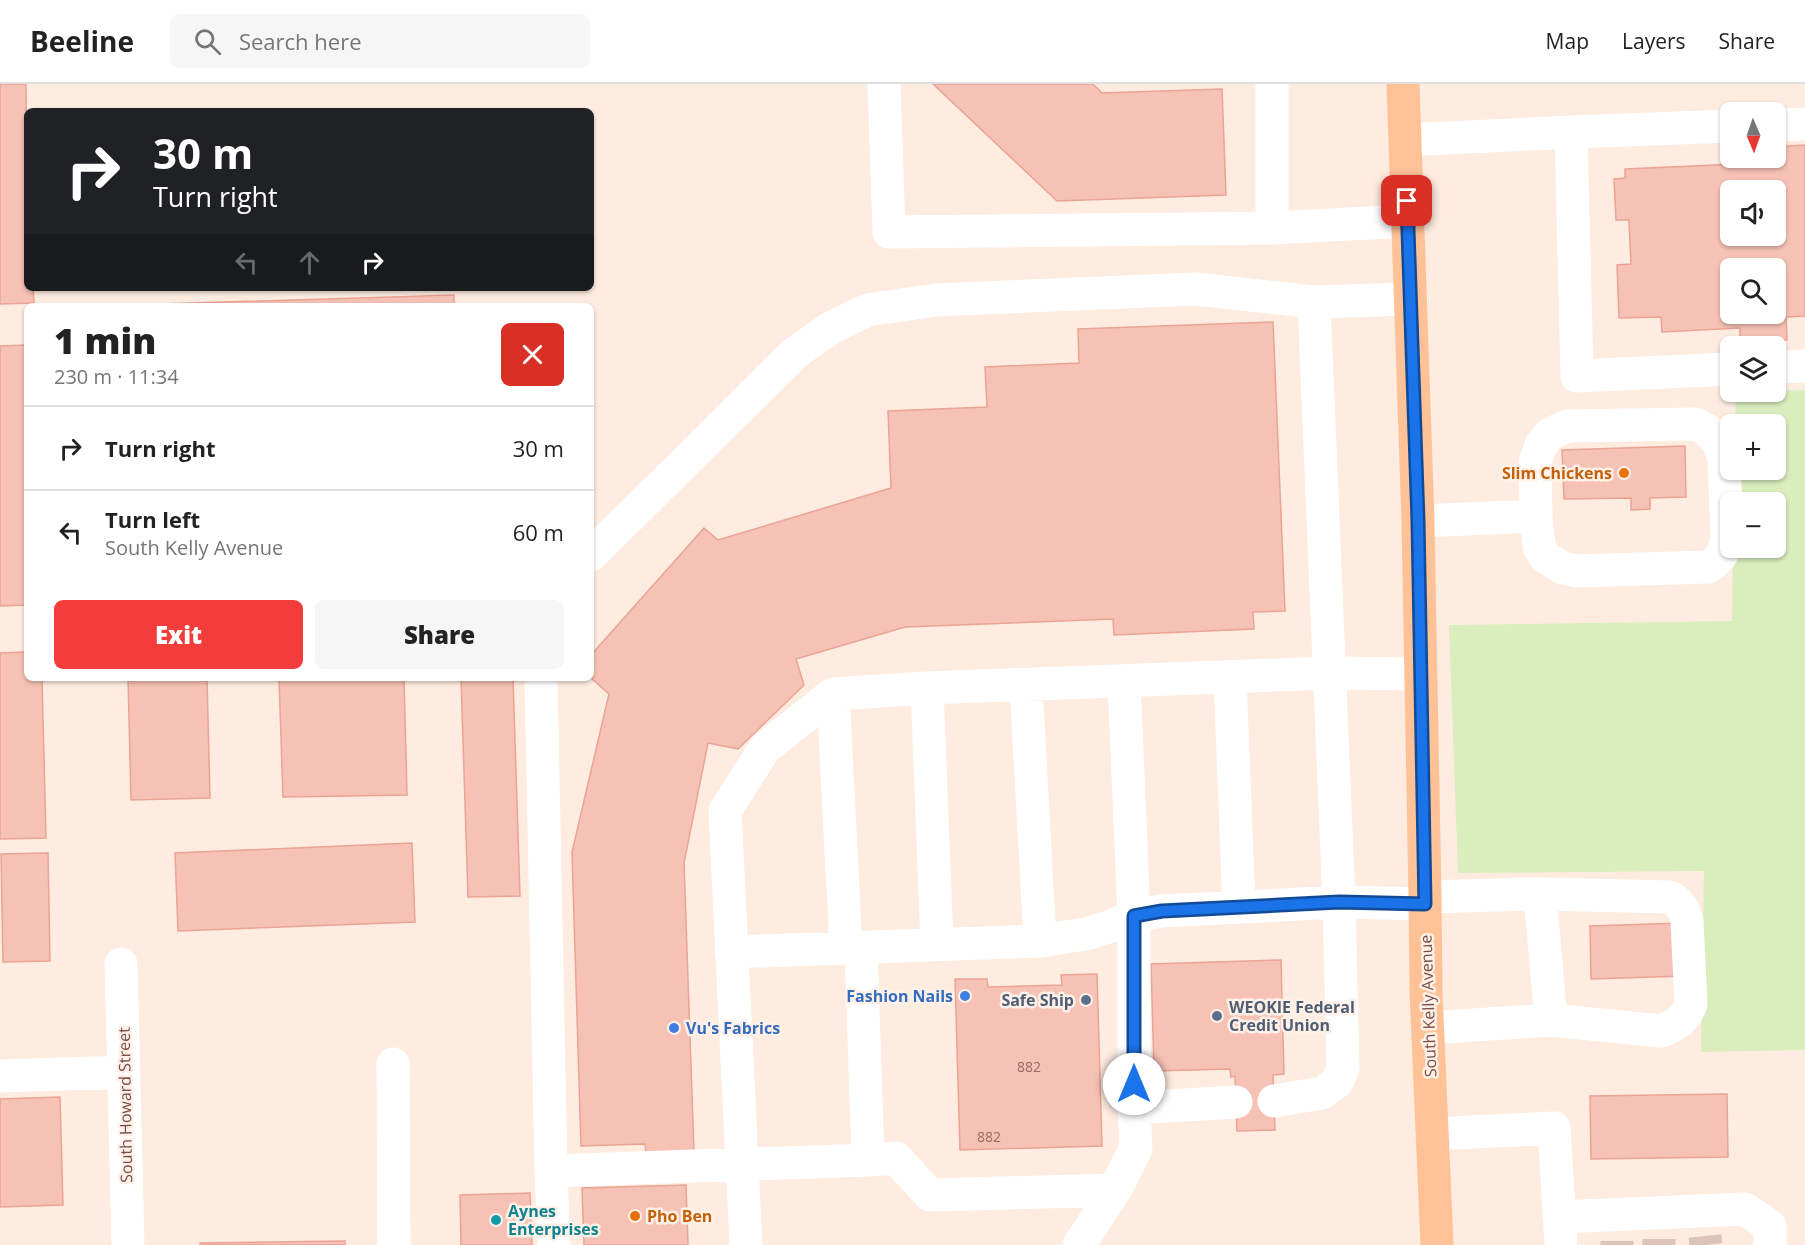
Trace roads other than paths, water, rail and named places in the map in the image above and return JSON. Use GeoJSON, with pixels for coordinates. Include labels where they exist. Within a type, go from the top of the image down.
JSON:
{"type":"FeatureCollection","features":[{"type":"Feature","properties":{"kind":"main road","name":"South Kelly Avenue"},"geometry":{"type":"LineString","coordinates":[[1403,84],[1418,521],[1427,1028],[1437,1245]]}},
{"type":"Feature","properties":{"kind":"street"},"geometry":{"type":"LineString","coordinates":[[884,84],[889,232],[1272,228],[1408,221]]}},
{"type":"Feature","properties":{"kind":"street"},"geometry":{"type":"LineString","coordinates":[[1272,84],[1272,228]]}},
{"type":"Feature","properties":{"kind":"street"},"geometry":{"type":"LineString","coordinates":[[1786,125],[1805,124]]}},
{"type":"Feature","properties":{"kind":"street"},"geometry":{"type":"LineString","coordinates":[[1405,140],[1720,126]]}},
{"type":"Feature","properties":{"kind":"street"},"geometry":{"type":"LineString","coordinates":[[1571,132],[1577,376],[1720,370]]}},
{"type":"Feature","properties":{"kind":"street"},"geometry":{"type":"LineString","coordinates":[[594,552],[795,353],[832,327],[868,310],[936,300],[1195,290],[1314,302],[1411,299]]}},
{"type":"Feature","properties":{"kind":"street"},"geometry":{"type":"LineString","coordinates":[[1274,1101],[1322,1093],[1337,1082],[1343,1069],[1339,902],[1314,302]]}},
{"type":"Feature","properties":{"kind":"street"},"geometry":{"type":"LineString","coordinates":[[1786,367],[1805,366]]}},
{"type":"Feature","properties":{"kind":"street"},"geometry":{"type":"LineString","coordinates":[[1695,424],[1713,434],[1723,451],[1726,545],[1723,554],[1708,567],[1576,571],[1563,568],[1545,557],[1539,547],[1536,516],[1535,462],[1541,445],[1550,434],[1567,426],[1695,424]]}},
{"type":"Feature","properties":{"kind":"street"},"geometry":{"type":"LineString","coordinates":[[1418,521],[1536,516]]}},
{"type":"Feature","properties":{"kind":"street"},"geometry":{"type":"LineString","coordinates":[[746,1245],[725,811],[765,748],[834,694],[927,688],[1329,673],[1421,674]]}},
{"type":"Feature","properties":{"kind":"street"},"geometry":{"type":"LineString","coordinates":[[1230,677],[1239,908]]}},
{"type":"Feature","properties":{"kind":"street"},"geometry":{"type":"LineString","coordinates":[[541,681],[554,1245]]}},
{"type":"Feature","properties":{"kind":"street"},"geometry":{"type":"LineString","coordinates":[[1079,1245],[1115,1190],[1136,1148],[1134,916],[1124,681]]}},
{"type":"Feature","properties":{"kind":"street"},"geometry":{"type":"LineString","coordinates":[[1026,685],[1040,941]]}},
{"type":"Feature","properties":{"kind":"street"},"geometry":{"type":"LineString","coordinates":[[927,688],[937,944]]}},
{"type":"Feature","properties":{"kind":"street"},"geometry":{"type":"LineString","coordinates":[[834,694],[868,1160]]}},
{"type":"Feature","properties":{"kind":"street"},"geometry":{"type":"LineString","coordinates":[[1540,894],[1551,1020]]}},
{"type":"Feature","properties":{"kind":"street"},"geometry":{"type":"LineString","coordinates":[[731,952],[1040,941],[1085,934],[1134,916],[1162,911],[1339,902],[1540,894],[1670,897],[1684,910],[1687,921],[1691,1004],[1688,1013],[1671,1028],[1661,1031],[1551,1020],[1427,1028]]}},
{"type":"Feature","properties":{"kind":"street","name":"South Howard Street"},"geometry":{"type":"LineString","coordinates":[[121,964],[128,1245]]}},
{"type":"Feature","properties":{"kind":"street"},"geometry":{"type":"LineString","coordinates":[[393,1064],[394,1245]]}},
{"type":"Feature","properties":{"kind":"street"},"geometry":{"type":"LineString","coordinates":[[0,1076],[124,1071]]}},
{"type":"Feature","properties":{"kind":"street"},"geometry":{"type":"LineString","coordinates":[[1134,1107],[1236,1102]]}},
{"type":"Feature","properties":{"kind":"street"},"geometry":{"type":"LineString","coordinates":[[1432,1134],[1554,1128],[1560,1231],[1705,1223],[1746,1209],[1770,1226],[1770,1245]]}},
{"type":"Feature","properties":{"kind":"street"},"geometry":{"type":"LineString","coordinates":[[575,1245],[573,1193],[583,1184],[896,1158],[930,1195],[1115,1190]]}},
{"type":"Feature","properties":{"kind":"street"},"geometry":{"type":"LineString","coordinates":[[551,1171],[741,1172]]}},
{"type":"Feature","properties":{"kind":"tunnel"},"geometry":{"type":"LineString","coordinates":[[1705,1236],[1706,1245]]}},
{"type":"Feature","properties":{"kind":"tunnel"},"geometry":{"type":"LineString","coordinates":[[1659,1239],[1659,1245]]}},
{"type":"Feature","properties":{"kind":"place","name":"Slim Chickens"},"geometry":{"type":"Point","coordinates":[1624,473]}},
{"type":"Feature","properties":{"kind":"place","name":"Fashion Nails"},"geometry":{"type":"Point","coordinates":[965,996]}},
{"type":"Feature","properties":{"kind":"place","name":"Safe Ship"},"geometry":{"type":"Point","coordinates":[1086,1000]}},
{"type":"Feature","properties":{"kind":"place","name":"WEOKIE Federal Credit Union"},"geometry":{"type":"Point","coordinates":[1217,1016]}},
{"type":"Feature","properties":{"kind":"place","name":"Vu's Fabrics"},"geometry":{"type":"Point","coordinates":[674,1028]}},
{"type":"Feature","properties":{"kind":"place","name":"Pho Ben"},"geometry":{"type":"Point","coordinates":[635,1216]}},
{"type":"Feature","properties":{"kind":"place","name":"Aynes Enterprises"},"geometry":{"type":"Point","coordinates":[496,1220]}}]}
